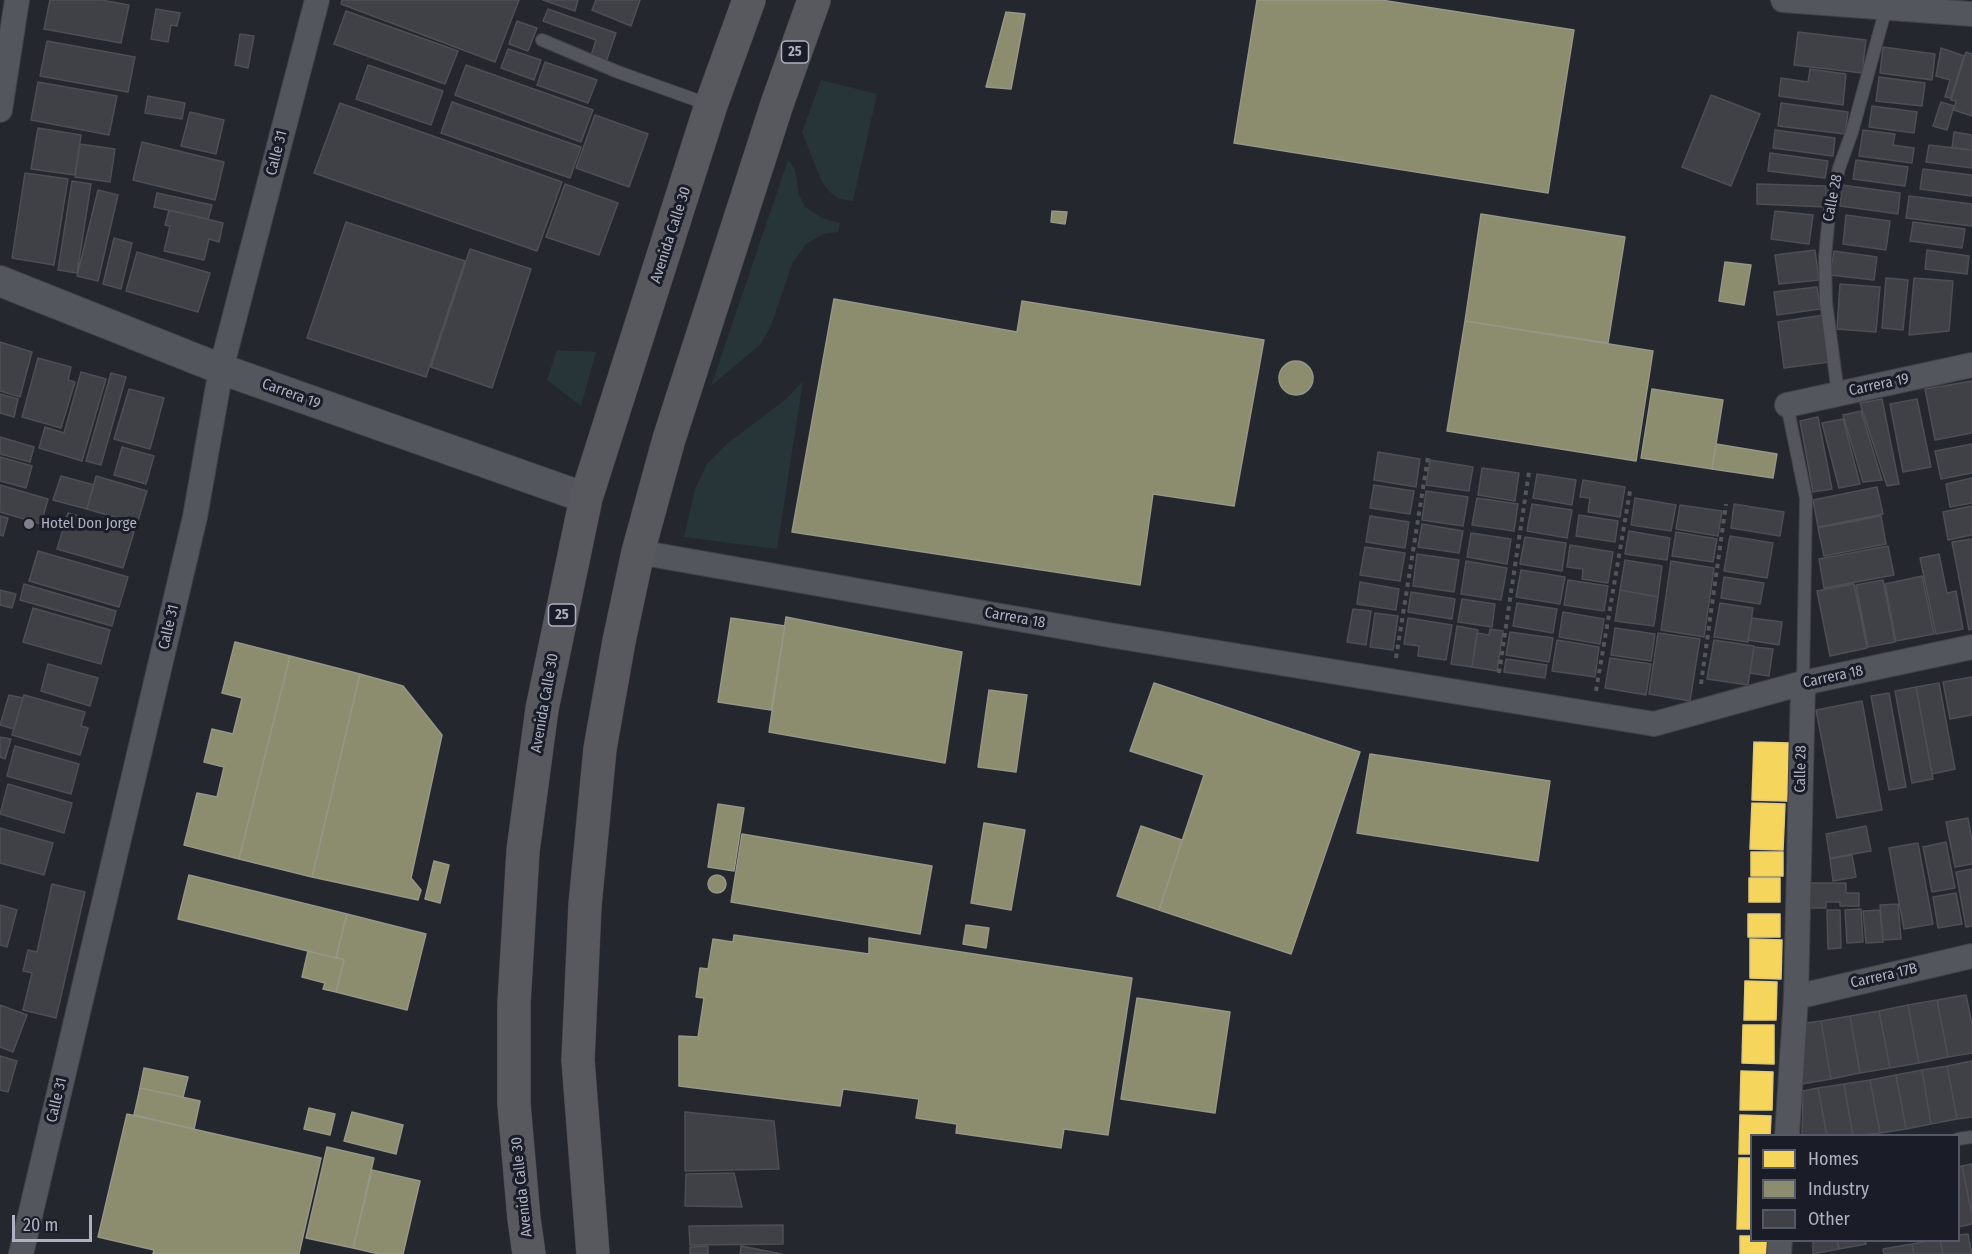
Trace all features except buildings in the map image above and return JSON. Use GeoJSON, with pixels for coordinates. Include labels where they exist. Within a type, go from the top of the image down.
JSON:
{"type":"FeatureCollection","features":[{"type":"Feature","properties":{"kind":"highway","name":"Avenida Calle 30"},"geometry":{"type":"LineString","coordinates":[[529,1254],[514,1104],[514,1003],[523,851],[542,709],[586,498],[711,105],[749,0]]}},
{"type":"Feature","properties":{"kind":"highway","name":"25"},"geometry":{"type":"LineString","coordinates":[[592,1254],[578,1060],[585,905],[600,749],[619,641],[638,552],[669,439],[777,104],[814,0]]}},
{"type":"Feature","properties":{"kind":"street"},"geometry":{"type":"LineString","coordinates":[[0,110],[17,0]]}},
{"type":"Feature","properties":{"kind":"street","name":"Calle 31"},"geometry":{"type":"LineString","coordinates":[[21,1254],[195,517],[221,369],[316,0]]}},
{"type":"Feature","properties":{"kind":"street"},"geometry":{"type":"LineString","coordinates":[[1783,0],[1972,14]]}},
{"type":"Feature","properties":{"kind":"street","name":"Carrera 19"},"geometry":{"type":"LineString","coordinates":[[0,281],[221,369],[586,498]]}},
{"type":"Feature","properties":{"kind":"street","name":"Carrera 19"},"geometry":{"type":"LineString","coordinates":[[1787,405],[1972,365]]}},
{"type":"Feature","properties":{"kind":"street","name":"Carrera 18"},"geometry":{"type":"LineString","coordinates":[[638,552],[1109,635],[1654,724],[1803,683],[1972,648]]}},
{"type":"Feature","properties":{"kind":"street","name":"Calle 28"},"geometry":{"type":"LineString","coordinates":[[1787,1134],[1796,997],[1803,683]]}},
{"type":"Feature","properties":{"kind":"street","name":"Carrera 17B"},"geometry":{"type":"LineString","coordinates":[[1796,997],[1972,956]]}},
{"type":"Feature","properties":{"kind":"lane","name":"Calle 28"},"geometry":{"type":"LineString","coordinates":[[1838,394],[1826,302],[1825,257],[1829,214],[1839,168],[1852,132],[1886,8]]}},
{"type":"Feature","properties":{"kind":"lane"},"geometry":{"type":"LineString","coordinates":[[542,40],[618,72],[711,105]]}},
{"type":"Feature","properties":{"kind":"lane","name":"Calle 28"},"geometry":{"type":"LineString","coordinates":[[1787,405],[1806,498],[1803,683]]}},
{"type":"Feature","properties":{"kind":"path"},"geometry":{"type":"LineString","coordinates":[[1393,681],[1428,457]]}},
{"type":"Feature","properties":{"kind":"path"},"geometry":{"type":"LineString","coordinates":[[1495,698],[1529,472]]}},
{"type":"Feature","properties":{"kind":"path"},"geometry":{"type":"LineString","coordinates":[[1592,714],[1630,491]]}},
{"type":"Feature","properties":{"kind":"path"},"geometry":{"type":"LineString","coordinates":[[1697,713],[1726,504]]}},
{"type":"Feature","properties":{"kind":"shaded area"},"geometry":{"type":"Polygon","coordinates":[[[821,80],[877,94],[853,201],[839,199],[822,182],[802,132],[821,80]]]}},
{"type":"Feature","properties":{"kind":"shaded area"},"geometry":{"type":"Polygon","coordinates":[[[788,160],[795,169],[799,195],[805,207],[822,218],[840,223],[838,232],[823,234],[806,244],[792,264],[771,326],[761,344],[711,386],[788,160]]]}},
{"type":"Feature","properties":{"kind":"shaded area"},"geometry":{"type":"Polygon","coordinates":[[[557,350],[596,352],[581,406],[547,380],[557,350]]]}},
{"type":"Feature","properties":{"kind":"shaded area"},"geometry":{"type":"Polygon","coordinates":[[[803,381],[777,549],[684,537],[695,489],[707,464],[727,444],[786,399],[803,381]]]}},
{"type":"Feature","properties":{"kind":"place","name":"Hotel Don Jorge"},"geometry":{"type":"Point","coordinates":[29,524]}}]}
